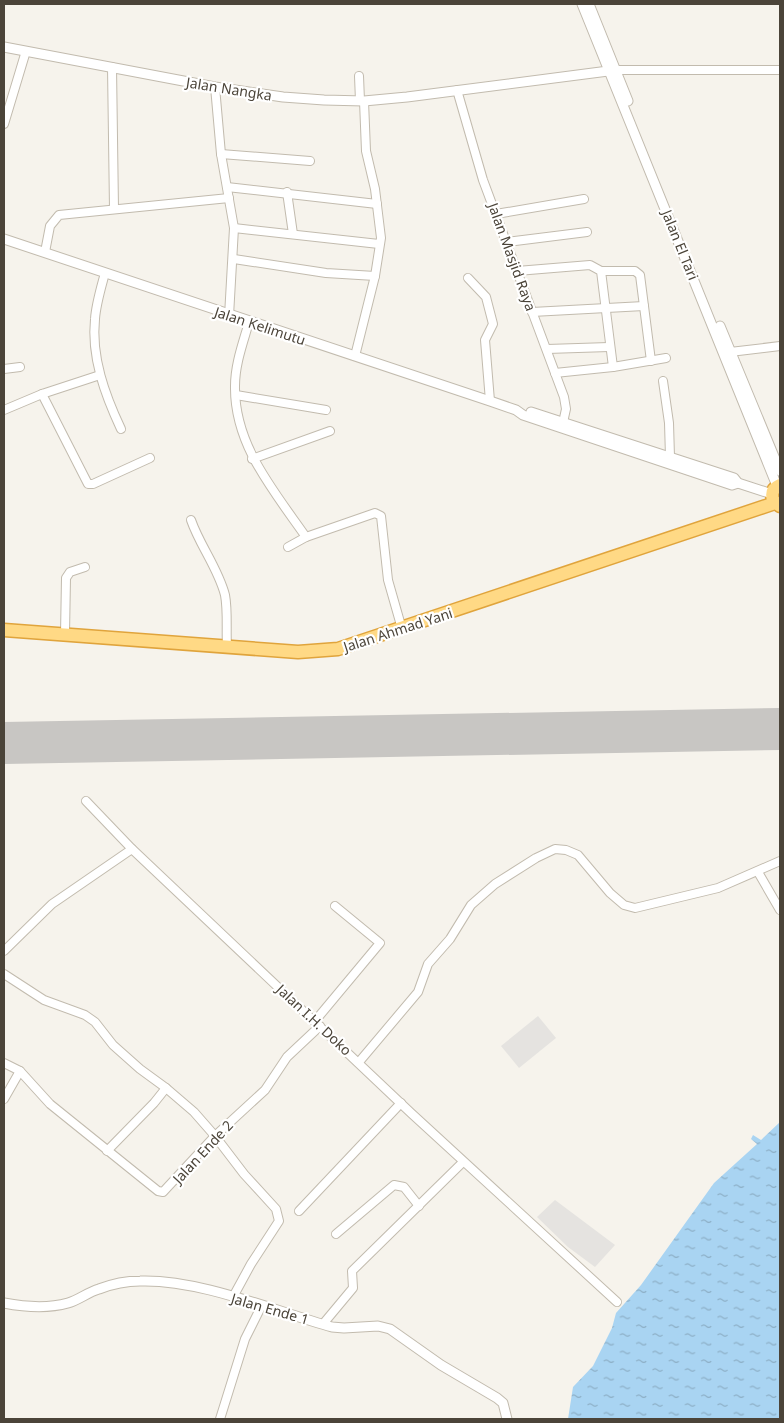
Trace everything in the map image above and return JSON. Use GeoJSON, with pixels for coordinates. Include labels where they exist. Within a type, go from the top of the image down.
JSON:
{"type":"FeatureCollection","features":[{"type":"Feature","properties":{"kind":"highway","name":"Jalan Ahmad Yani"},"geometry":{"type":"LineString","coordinates":[[4,630],[298,652],[325,651],[352,646],[402,629],[777,495]]}},
{"type":"Feature","properties":{"kind":"street","name":"Jalan El Tari"},"geometry":{"type":"LineString","coordinates":[[582,4],[613,71]]}},
{"type":"Feature","properties":{"kind":"street","name":"Jalan El Tari"},"geometry":{"type":"LineString","coordinates":[[589,4],[613,71],[696,278],[777,495]]}},
{"type":"Feature","properties":{"kind":"street","name":"Jalan Nangka"},"geometry":{"type":"LineString","coordinates":[[4,47],[215,87],[283,97],[362,101],[613,71]]}},
{"type":"Feature","properties":{"kind":"street"},"geometry":{"type":"LineString","coordinates":[[4,124],[26,50]]}},
{"type":"Feature","properties":{"kind":"street"},"geometry":{"type":"LineString","coordinates":[[112,67],[114,209]]}},
{"type":"Feature","properties":{"kind":"street"},"geometry":{"type":"LineString","coordinates":[[613,71],[780,70]]}},
{"type":"Feature","properties":{"kind":"street"},"geometry":{"type":"LineString","coordinates":[[355,356],[380,244],[378,204],[366,151],[359,76]]}},
{"type":"Feature","properties":{"kind":"street"},"geometry":{"type":"LineString","coordinates":[[215,87],[221,154],[234,228],[234,259],[229,316]]}},
{"type":"Feature","properties":{"kind":"street","name":"Jalan Masjid Raya"},"geometry":{"type":"LineString","coordinates":[[457,90],[496,214],[564,397],[566,409],[562,425]]}},
{"type":"Feature","properties":{"kind":"street"},"geometry":{"type":"LineString","coordinates":[[221,154],[310,161]]}},
{"type":"Feature","properties":{"kind":"street"},"geometry":{"type":"LineString","coordinates":[[227,186],[378,204]]}},
{"type":"Feature","properties":{"kind":"street"},"geometry":{"type":"LineString","coordinates":[[287,192],[293,234]]}},
{"type":"Feature","properties":{"kind":"street"},"geometry":{"type":"LineString","coordinates":[[45,252],[50,226],[55,218],[64,215],[229,198]]}},
{"type":"Feature","properties":{"kind":"street"},"geometry":{"type":"LineString","coordinates":[[496,214],[584,199]]}},
{"type":"Feature","properties":{"kind":"street"},"geometry":{"type":"LineString","coordinates":[[234,228],[380,244]]}},
{"type":"Feature","properties":{"kind":"street"},"geometry":{"type":"LineString","coordinates":[[506,242],[587,232]]}},
{"type":"Feature","properties":{"kind":"street","name":"Jalan Kelimutu"},"geometry":{"type":"LineString","coordinates":[[4,240],[45,252],[229,316],[516,410],[524,409],[562,425]]}},
{"type":"Feature","properties":{"kind":"street"},"geometry":{"type":"LineString","coordinates":[[234,259],[319,272],[374,276]]}},
{"type":"Feature","properties":{"kind":"street"},"geometry":{"type":"LineString","coordinates":[[517,271],[590,265],[600,271],[635,271],[639,273],[651,361]]}},
{"type":"Feature","properties":{"kind":"street"},"geometry":{"type":"LineString","coordinates":[[600,271],[613,368]]}},
{"type":"Feature","properties":{"kind":"street"},"geometry":{"type":"LineString","coordinates":[[105,273],[95,318],[95,341],[100,375],[120,428]]}},
{"type":"Feature","properties":{"kind":"street"},"geometry":{"type":"LineString","coordinates":[[468,278],[486,297],[493,324],[485,340],[490,401]]}},
{"type":"Feature","properties":{"kind":"street","name":"Jalan El Tari"},"geometry":{"type":"LineString","coordinates":[[696,278],[730,352],[780,471]]}},
{"type":"Feature","properties":{"kind":"street"},"geometry":{"type":"LineString","coordinates":[[532,312],[644,306]]}},
{"type":"Feature","properties":{"kind":"street"},"geometry":{"type":"LineString","coordinates":[[249,322],[237,366],[236,395],[242,432],[252,459],[306,537]]}},
{"type":"Feature","properties":{"kind":"street"},"geometry":{"type":"LineString","coordinates":[[730,352],[780,346]]}},
{"type":"Feature","properties":{"kind":"street"},"geometry":{"type":"LineString","coordinates":[[547,349],[609,347]]}},
{"type":"Feature","properties":{"kind":"street"},"geometry":{"type":"LineString","coordinates":[[555,373],[613,368],[666,358]]}},
{"type":"Feature","properties":{"kind":"street"},"geometry":{"type":"LineString","coordinates":[[4,369],[20,367]]}},
{"type":"Feature","properties":{"kind":"street"},"geometry":{"type":"LineString","coordinates":[[4,410],[42,394],[100,375]]}},
{"type":"Feature","properties":{"kind":"street"},"geometry":{"type":"LineString","coordinates":[[662,380],[669,423],[670,458]]}},
{"type":"Feature","properties":{"kind":"street"},"geometry":{"type":"LineString","coordinates":[[42,394],[88,484],[93,484],[150,458]]}},
{"type":"Feature","properties":{"kind":"street"},"geometry":{"type":"LineString","coordinates":[[236,395],[326,410]]}},
{"type":"Feature","properties":{"kind":"street"},"geometry":{"type":"LineString","coordinates":[[562,425],[732,485],[738,483]]}},
{"type":"Feature","properties":{"kind":"street"},"geometry":{"type":"LineString","coordinates":[[562,425],[734,478],[738,483],[777,495]]}},
{"type":"Feature","properties":{"kind":"street"},"geometry":{"type":"LineString","coordinates":[[252,459],[330,431]]}},
{"type":"Feature","properties":{"kind":"street"},"geometry":{"type":"LineString","coordinates":[[288,547],[306,537],[375,513],[381,516],[388,580],[402,629]]}},
{"type":"Feature","properties":{"kind":"street"},"geometry":{"type":"LineString","coordinates":[[191,520],[195,532],[215,569],[225,597],[227,646]]}},
{"type":"Feature","properties":{"kind":"street"},"geometry":{"type":"LineString","coordinates":[[65,634],[66,578],[70,572],[85,567]]}},
{"type":"Feature","properties":{"kind":"street","name":"Jalan I.H. Doko"},"geometry":{"type":"LineString","coordinates":[[86,801],[132,849],[463,1162],[617,1302]]}},
{"type":"Feature","properties":{"kind":"street"},"geometry":{"type":"LineString","coordinates":[[4,951],[52,904],[132,849]]}},
{"type":"Feature","properties":{"kind":"street"},"geometry":{"type":"LineString","coordinates":[[359,1062],[418,992],[428,964],[450,939],[470,905],[495,884],[536,858],[561,849],[578,855],[610,893],[624,905],[635,908],[718,888],[780,861]]}},
{"type":"Feature","properties":{"kind":"street"},"geometry":{"type":"LineString","coordinates":[[758,872],[780,910]]}},
{"type":"Feature","properties":{"kind":"street","name":"Jalan Ende 2"},"geometry":{"type":"LineString","coordinates":[[4,1064],[20,1071],[50,1104],[158,1191],[163,1192],[215,1136],[265,1090],[287,1057],[318,1024],[380,943],[335,906]]}},
{"type":"Feature","properties":{"kind":"street"},"geometry":{"type":"LineString","coordinates":[[4,974],[44,1000],[85,1014],[140,1069],[166,1088],[215,1136],[278,1214],[278,1221],[233,1298]]}},
{"type":"Feature","properties":{"kind":"street"},"geometry":{"type":"LineString","coordinates":[[4,1098],[20,1071]]}},
{"type":"Feature","properties":{"kind":"street"},"geometry":{"type":"LineString","coordinates":[[107,1151],[166,1088]]}},
{"type":"Feature","properties":{"kind":"street"},"geometry":{"type":"LineString","coordinates":[[299,1211],[366,1137],[401,1103]]}},
{"type":"Feature","properties":{"kind":"street"},"geometry":{"type":"LineString","coordinates":[[323,1324],[353,1288],[352,1271],[463,1162]]}},
{"type":"Feature","properties":{"kind":"street"},"geometry":{"type":"LineString","coordinates":[[336,1234],[394,1185],[404,1187],[419,1206]]}},
{"type":"Feature","properties":{"kind":"street","name":"Jalan Ende 1"},"geometry":{"type":"LineString","coordinates":[[4,1303],[32,1307],[67,1303],[98,1289],[139,1281],[186,1285],[262,1305],[323,1324],[344,1328],[378,1326],[390,1329],[440,1365],[497,1398],[503,1403],[506,1419]]}},
{"type":"Feature","properties":{"kind":"street"},"geometry":{"type":"LineString","coordinates":[[220,1419],[245,1339],[262,1305]]}},
{"type":"Feature","properties":{"kind":"shaded area"},"geometry":{"type":"Polygon","coordinates":[[[538,1016],[556,1038],[519,1068],[501,1046],[538,1016]]]}},
{"type":"Feature","properties":{"kind":"shaded area"},"geometry":{"type":"Polygon","coordinates":[[[555,1200],[615,1245],[595,1267],[568,1247],[537,1217],[555,1200]]]}},
{"type":"Feature","properties":{"kind":"water"},"geometry":{"type":"Polygon","coordinates":[[[780,1122],[780,1419],[568,1419],[573,1387],[593,1366],[612,1328],[616,1313],[641,1285],[714,1183],[757,1144],[751,1139],[753,1135],[761,1140],[780,1122]]]}},
{"type":"Feature","properties":{"kind":"runway"},"geometry":{"type":"LineString","coordinates":[[4,743],[780,729]]}}]}
